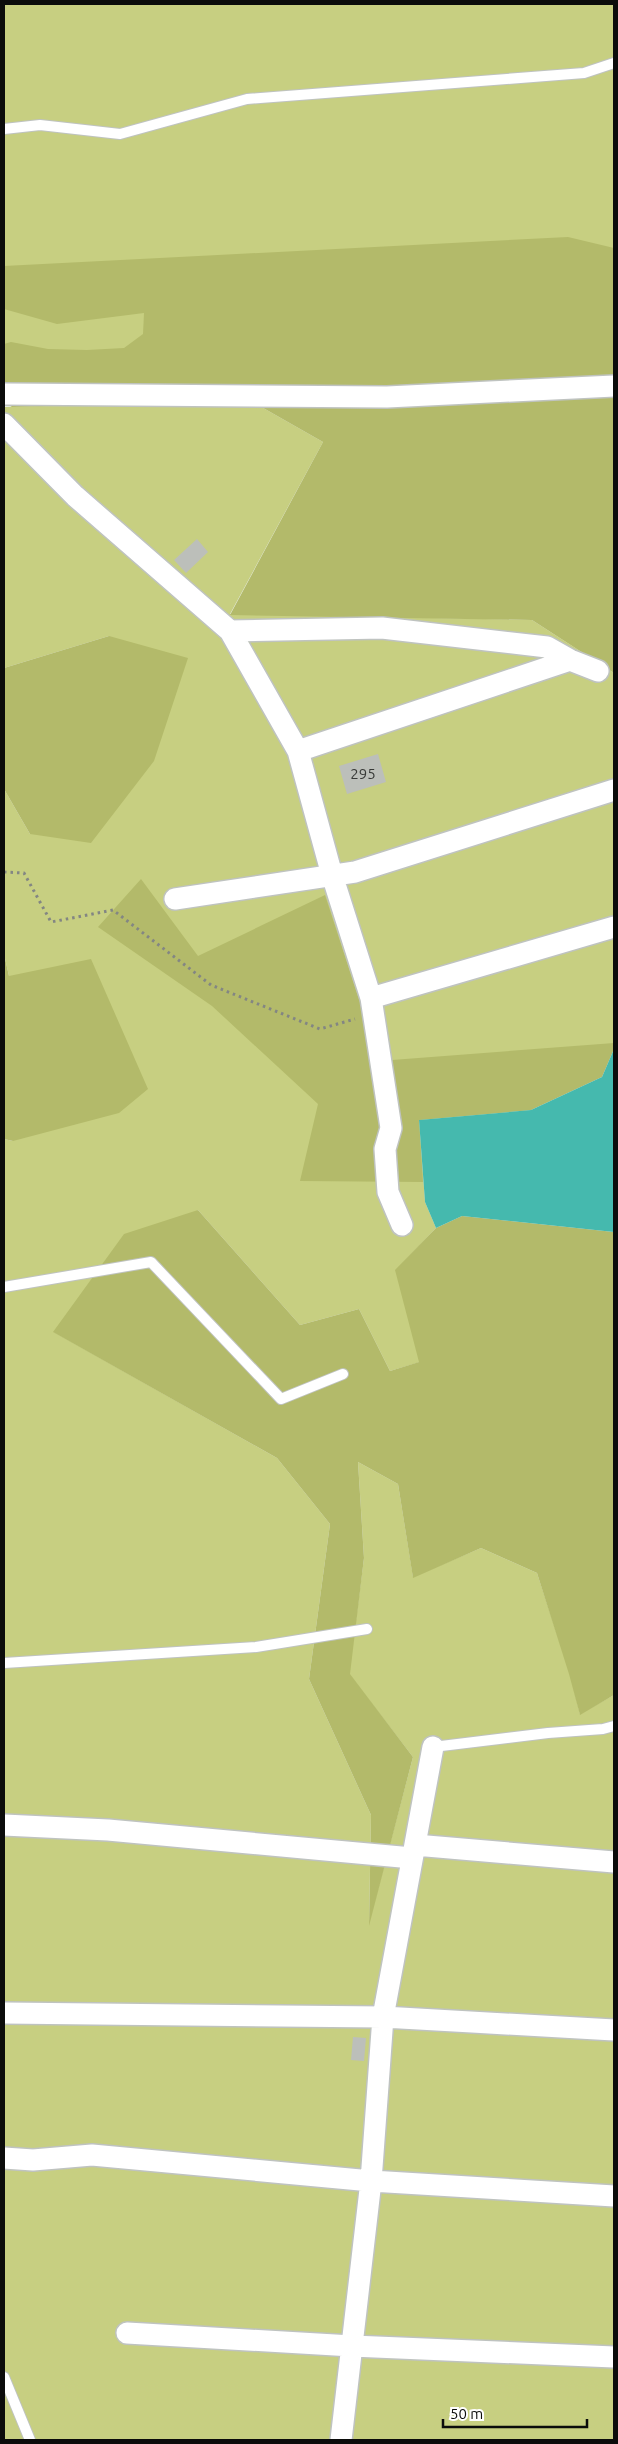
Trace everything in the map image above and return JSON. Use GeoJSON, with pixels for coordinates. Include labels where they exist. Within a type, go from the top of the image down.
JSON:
{"type":"FeatureCollection","features":[{"type":"Feature","properties":{"kind":"street"},"geometry":{"type":"LineString","coordinates":[[4,394],[387,397],[614,386]]}},
{"type":"Feature","properties":{"kind":"street"},"geometry":{"type":"LineString","coordinates":[[4,424],[75,496],[230,631],[298,751],[332,875],[372,1006],[391,1128],[385,1149],[388,1192],[402,1225]]}},
{"type":"Feature","properties":{"kind":"street"},"geometry":{"type":"LineString","coordinates":[[230,631],[382,628],[548,647],[570,660],[598,671]]}},
{"type":"Feature","properties":{"kind":"street"},"geometry":{"type":"LineString","coordinates":[[298,751],[570,660]]}},
{"type":"Feature","properties":{"kind":"street"},"geometry":{"type":"LineString","coordinates":[[175,899],[355,872],[614,790]]}},
{"type":"Feature","properties":{"kind":"street"},"geometry":{"type":"LineString","coordinates":[[372,1006],[614,927]]}},
{"type":"Feature","properties":{"kind":"street"},"geometry":{"type":"LineString","coordinates":[[341,2440],[371,2181],[383,2017],[433,1747]]}},
{"type":"Feature","properties":{"kind":"street"},"geometry":{"type":"LineString","coordinates":[[4,1825],[614,1862]]}},
{"type":"Feature","properties":{"kind":"street"},"geometry":{"type":"LineString","coordinates":[[4,2013],[383,2017],[614,2030]]}},
{"type":"Feature","properties":{"kind":"street"},"geometry":{"type":"LineString","coordinates":[[4,2158],[32,2160],[92,2155],[371,2181],[614,2196]]}},
{"type":"Feature","properties":{"kind":"street"},"geometry":{"type":"LineString","coordinates":[[127,2333],[352,2346],[614,2357]]}},
{"type":"Feature","properties":{"kind":"lane"},"geometry":{"type":"LineString","coordinates":[[4,129],[40,125],[120,134],[248,99],[584,73],[614,63]]}},
{"type":"Feature","properties":{"kind":"lane"},"geometry":{"type":"LineString","coordinates":[[4,1287],[151,1262],[281,1399],[343,1374]]}},
{"type":"Feature","properties":{"kind":"lane"},"geometry":{"type":"LineString","coordinates":[[4,1663],[256,1646],[367,1629]]}},
{"type":"Feature","properties":{"kind":"lane"},"geometry":{"type":"LineString","coordinates":[[433,1747],[548,1733],[602,1729],[614,1726]]}},
{"type":"Feature","properties":{"kind":"lane"},"geometry":{"type":"LineString","coordinates":[[4,2378],[30,2440]]}},
{"type":"Feature","properties":{"kind":"path"},"geometry":{"type":"LineString","coordinates":[[4,872],[24,873],[51,922],[113,910],[211,985],[320,1029],[372,1006]]}},
{"type":"Feature","properties":{"kind":"green space"},"geometry":{"type":"Polygon","coordinates":[[[4,4],[614,4],[614,359],[4,378],[4,4]]]}},
{"type":"Feature","properties":{"kind":"green space"},"geometry":{"type":"Polygon","coordinates":[[[568,237],[614,248],[614,673],[532,620],[230,615],[323,442],[249,400],[12,407],[4,402],[4,344],[11,342],[48,349],[87,350],[124,348],[143,334],[144,313],[57,324],[4,309],[4,266],[568,237]]]}},
{"type":"Feature","properties":{"kind":"green space"},"geometry":{"type":"Polygon","coordinates":[[[249,400],[323,442],[230,614],[532,620],[614,673],[614,1049],[531,1110],[419,1120],[425,1202],[436,1228],[396,1270],[420,1362],[390,1371],[359,1309],[300,1325],[198,1210],[54,1332],[277,1458],[330,1524],[309,1679],[371,1815],[369,1923],[413,1757],[349,1674],[364,1558],[358,1462],[398,1484],[413,1577],[481,1548],[537,1573],[570,1674],[580,1714],[614,1695],[614,2440],[4,2440],[4,1139],[13,1141],[9,976],[4,954],[4,789],[30,834],[109,636],[4,668],[4,407],[249,400]]]}},
{"type":"Feature","properties":{"kind":"green space"},"geometry":{"type":"Polygon","coordinates":[[[109,636],[188,658],[154,761],[91,843],[30,834],[4,789],[4,668],[109,636]]]}},
{"type":"Feature","properties":{"kind":"green space"},"geometry":{"type":"Polygon","coordinates":[[[141,879],[198,956],[325,895],[379,1061],[614,1043],[614,1049],[602,1077],[531,1110],[419,1120],[423,1182],[300,1181],[318,1104],[212,1006],[98,927],[141,879]]]}},
{"type":"Feature","properties":{"kind":"green space"},"geometry":{"type":"Polygon","coordinates":[[[4,954],[9,976],[91,959],[148,1089],[119,1113],[13,1141],[4,1139],[4,954]]]}},
{"type":"Feature","properties":{"kind":"green space"},"geometry":{"type":"Polygon","coordinates":[[[198,1210],[300,1325],[359,1309],[390,1371],[419,1362],[395,1270],[436,1228],[462,1216],[614,1232],[614,1695],[580,1715],[537,1573],[481,1548],[413,1578],[398,1484],[358,1462],[364,1558],[350,1674],[413,1757],[369,1926],[371,1815],[309,1679],[330,1524],[277,1458],[53,1332],[124,1234],[198,1210]]]}},
{"type":"Feature","properties":{"kind":"water"},"geometry":{"type":"Polygon","coordinates":[[[614,1049],[614,1232],[462,1216],[436,1228],[425,1202],[419,1120],[531,1110],[602,1077],[614,1049]]]}},
{"type":"Feature","properties":{"kind":"building"},"geometry":{"type":"Polygon","coordinates":[[[197,539],[208,552],[186,573],[174,560],[197,539]]]}},
{"type":"Feature","properties":{"kind":"building"},"geometry":{"type":"Polygon","coordinates":[[[378,754],[386,782],[347,794],[339,766],[378,754]]]}},
{"type":"Feature","properties":{"kind":"building"},"geometry":{"type":"Polygon","coordinates":[[[353,2037],[366,2038],[364,2061],[351,2060],[353,2037]]]}}]}
